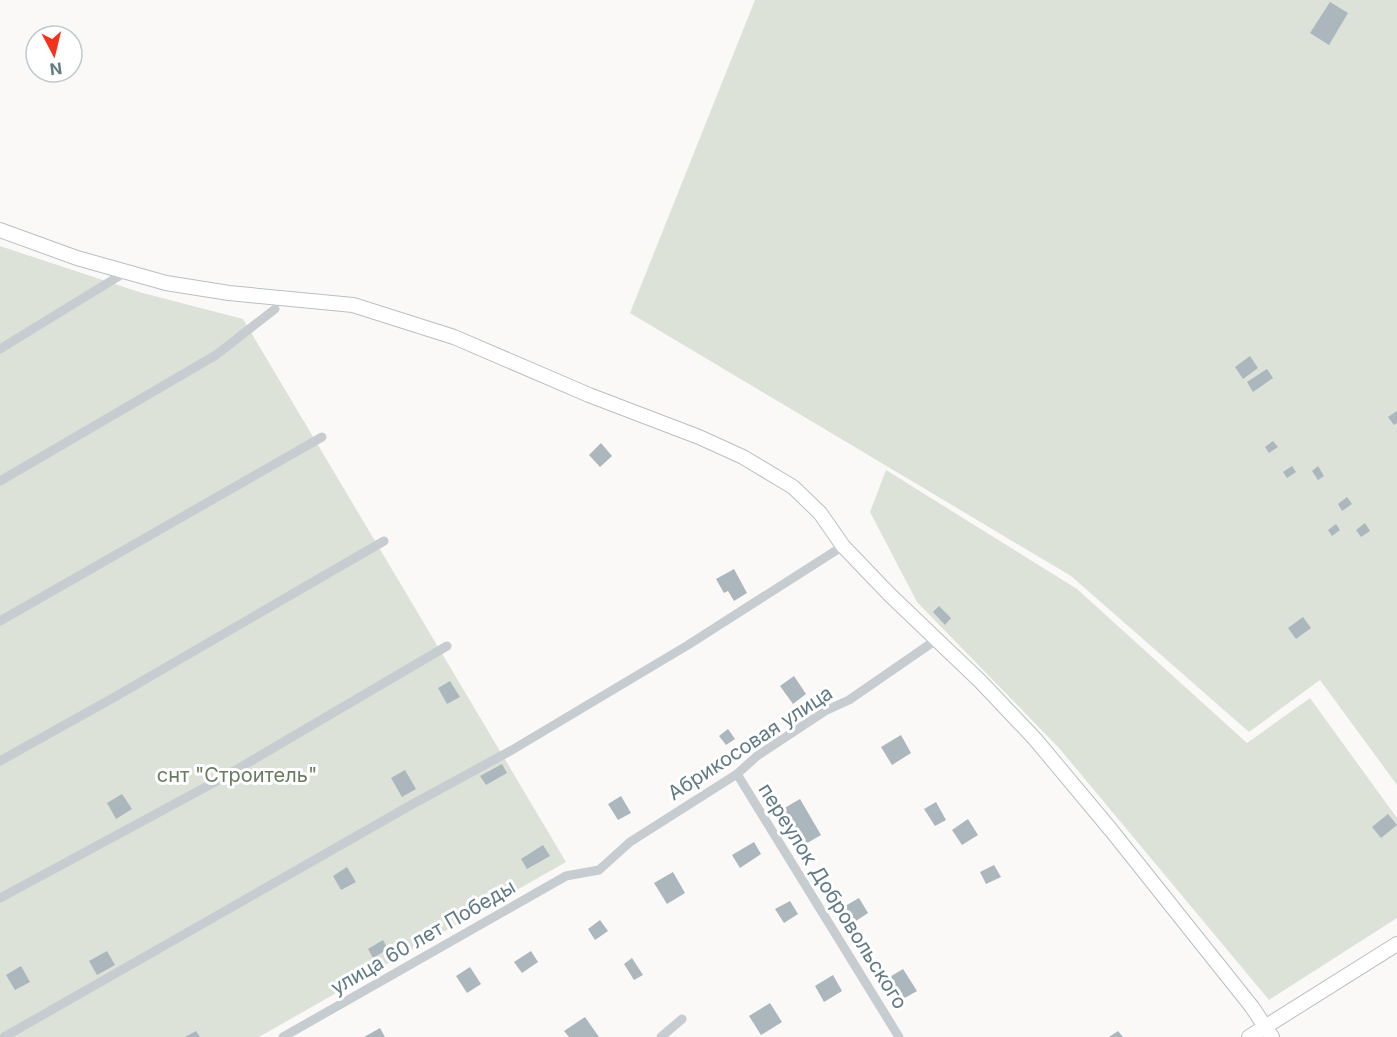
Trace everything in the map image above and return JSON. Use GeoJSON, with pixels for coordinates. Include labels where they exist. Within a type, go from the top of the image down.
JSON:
{"type":"FeatureCollection","features":[{"type":"Feature","properties":{"kind":"street"},"geometry":{"type":"LineString","coordinates":[[0,230],[124,273],[196,290],[353,305],[454,337],[589,395],[699,437],[743,457],[793,487],[820,513],[843,546],[981,682],[1035,739],[1111,830],[1269,1032]]}},
{"type":"Feature","properties":{"kind":"street"},"geometry":{"type":"LineString","coordinates":[[0,349],[124,273]]}},
{"type":"Feature","properties":{"kind":"street"},"geometry":{"type":"LineString","coordinates":[[0,481],[216,355],[275,309]]}},
{"type":"Feature","properties":{"kind":"street"},"geometry":{"type":"LineString","coordinates":[[0,621],[322,437]]}},
{"type":"Feature","properties":{"kind":"street"},"geometry":{"type":"LineString","coordinates":[[0,761],[384,541]]}},
{"type":"Feature","properties":{"kind":"street"},"geometry":{"type":"LineString","coordinates":[[4,1037],[512,750],[688,645],[843,546]]}},
{"type":"Feature","properties":{"kind":"street","name":"Абрикосовая улица"},"geometry":{"type":"LineString","coordinates":[[583,873],[599,870],[630,842],[737,774],[757,756],[825,711],[849,700],[936,640]]}},
{"type":"Feature","properties":{"kind":"street"},"geometry":{"type":"LineString","coordinates":[[0,898],[217,780],[447,646]]}},
{"type":"Feature","properties":{"kind":"street","name":"переулок Добровольского"},"geometry":{"type":"LineString","coordinates":[[737,774],[899,1037]]}},
{"type":"Feature","properties":{"kind":"street","name":"улица 60 лет Победы"},"geometry":{"type":"LineString","coordinates":[[283,1037],[566,876],[583,873]]}},
{"type":"Feature","properties":{"kind":"street"},"geometry":{"type":"LineString","coordinates":[[1250,1037],[1269,1032],[1397,944]]}},
{"type":"Feature","properties":{"kind":"street"},"geometry":{"type":"LineString","coordinates":[[661,1037],[682,1020]]}},
{"type":"Feature","properties":{"kind":"green space"},"geometry":{"type":"Polygon","coordinates":[[[755,0],[1397,0],[1397,785],[1320,680],[1249,732],[1071,576],[630,313],[755,0]]]}},
{"type":"Feature","properties":{"kind":"green space","name":"снт \"Строитель\""},"geometry":{"type":"Polygon","coordinates":[[[0,246],[139,292],[243,319],[566,862],[259,1037],[0,1037],[0,246]]]}},
{"type":"Feature","properties":{"kind":"green space"},"geometry":{"type":"Polygon","coordinates":[[[886,470],[1077,589],[1247,743],[1310,698],[1397,818],[1397,918],[1269,1000],[1059,748],[917,602],[870,512],[886,470]]]}},
{"type":"Feature","properties":{"kind":"building"},"geometry":{"type":"Polygon","coordinates":[[[1330,2],[1348,13],[1329,45],[1310,33],[1330,2]]]}},
{"type":"Feature","properties":{"kind":"building"},"geometry":{"type":"Polygon","coordinates":[[[1250,356],[1258,368],[1243,379],[1235,367],[1250,356]]]}},
{"type":"Feature","properties":{"kind":"building"},"geometry":{"type":"Polygon","coordinates":[[[1267,369],[1273,378],[1253,392],[1247,382],[1267,369]]]}},
{"type":"Feature","properties":{"kind":"building"},"geometry":{"type":"Polygon","coordinates":[[[1397,411],[1397,423],[1394,425],[1388,417],[1397,411]]]}},
{"type":"Feature","properties":{"kind":"building"},"geometry":{"type":"Polygon","coordinates":[[[1273,441],[1278,447],[1269,453],[1265,447],[1273,441]]]}},
{"type":"Feature","properties":{"kind":"building"},"geometry":{"type":"Polygon","coordinates":[[[601,443],[612,456],[600,467],[589,455],[601,443]]]}},
{"type":"Feature","properties":{"kind":"building"},"geometry":{"type":"Polygon","coordinates":[[[1292,466],[1296,472],[1287,478],[1283,472],[1292,466]]]}},
{"type":"Feature","properties":{"kind":"building"},"geometry":{"type":"Polygon","coordinates":[[[1318,466],[1324,476],[1318,480],[1312,471],[1318,466]]]}},
{"type":"Feature","properties":{"kind":"building"},"geometry":{"type":"Polygon","coordinates":[[[1347,497],[1352,504],[1342,511],[1338,504],[1347,497]]]}},
{"type":"Feature","properties":{"kind":"building"},"geometry":{"type":"Polygon","coordinates":[[[1365,523],[1370,531],[1361,537],[1356,530],[1365,523]]]}},
{"type":"Feature","properties":{"kind":"building"},"geometry":{"type":"Polygon","coordinates":[[[1336,524],[1340,530],[1332,536],[1328,530],[1336,524]]]}},
{"type":"Feature","properties":{"kind":"building"},"geometry":{"type":"Polygon","coordinates":[[[734,569],[747,593],[734,601],[728,591],[724,593],[716,579],[734,569]]]}},
{"type":"Feature","properties":{"kind":"building"},"geometry":{"type":"Polygon","coordinates":[[[939,606],[951,618],[945,625],[933,612],[939,606]]]}},
{"type":"Feature","properties":{"kind":"building"},"geometry":{"type":"Polygon","coordinates":[[[1303,617],[1311,628],[1296,639],[1288,628],[1303,617]]]}},
{"type":"Feature","properties":{"kind":"building"},"geometry":{"type":"Polygon","coordinates":[[[794,676],[806,694],[793,704],[780,686],[794,676]]]}},
{"type":"Feature","properties":{"kind":"building"},"geometry":{"type":"Polygon","coordinates":[[[450,681],[460,697],[447,704],[438,688],[450,681]]]}},
{"type":"Feature","properties":{"kind":"building"},"geometry":{"type":"Polygon","coordinates":[[[728,729],[735,739],[726,745],[719,736],[728,729]]]}},
{"type":"Feature","properties":{"kind":"building"},"geometry":{"type":"Polygon","coordinates":[[[901,735],[911,753],[892,765],[881,747],[901,735]]]}},
{"type":"Feature","properties":{"kind":"building"},"geometry":{"type":"Polygon","coordinates":[[[502,764],[507,773],[486,785],[480,776],[502,764]]]}},
{"type":"Feature","properties":{"kind":"building"},"geometry":{"type":"Polygon","coordinates":[[[405,770],[416,789],[402,797],[391,778],[405,770]]]}},
{"type":"Feature","properties":{"kind":"building"},"geometry":{"type":"Polygon","coordinates":[[[122,794],[132,809],[116,819],[107,803],[122,794]]]}},
{"type":"Feature","properties":{"kind":"building"},"geometry":{"type":"Polygon","coordinates":[[[621,796],[631,813],[618,820],[608,804],[621,796]]]}},
{"type":"Feature","properties":{"kind":"building"},"geometry":{"type":"Polygon","coordinates":[[[800,799],[821,835],[802,846],[781,810],[800,799]]]}},
{"type":"Feature","properties":{"kind":"building"},"geometry":{"type":"Polygon","coordinates":[[[936,802],[946,820],[935,826],[924,809],[936,802]]]}},
{"type":"Feature","properties":{"kind":"building"},"geometry":{"type":"Polygon","coordinates":[[[1388,814],[1397,825],[1381,838],[1372,827],[1388,814]]]}},
{"type":"Feature","properties":{"kind":"building"},"geometry":{"type":"Polygon","coordinates":[[[968,819],[978,835],[962,845],[952,830],[968,819]]]}},
{"type":"Feature","properties":{"kind":"building"},"geometry":{"type":"Polygon","coordinates":[[[754,842],[761,854],[740,868],[732,855],[754,842]]]}},
{"type":"Feature","properties":{"kind":"building"},"geometry":{"type":"Polygon","coordinates":[[[543,845],[550,856],[527,869],[521,859],[543,845]]]}},
{"type":"Feature","properties":{"kind":"building"},"geometry":{"type":"Polygon","coordinates":[[[994,865],[1001,877],[986,884],[980,872],[994,865]]]}},
{"type":"Feature","properties":{"kind":"building"},"geometry":{"type":"Polygon","coordinates":[[[347,867],[356,882],[341,890],[333,876],[347,867]]]}},
{"type":"Feature","properties":{"kind":"building"},"geometry":{"type":"Polygon","coordinates":[[[673,872],[685,893],[667,904],[654,883],[673,872]]]}},
{"type":"Feature","properties":{"kind":"building"},"geometry":{"type":"Polygon","coordinates":[[[859,898],[868,913],[850,925],[840,909],[859,898]]]}},
{"type":"Feature","properties":{"kind":"building"},"geometry":{"type":"Polygon","coordinates":[[[790,901],[798,914],[784,923],[775,909],[790,901]]]}},
{"type":"Feature","properties":{"kind":"building"},"geometry":{"type":"Polygon","coordinates":[[[600,920],[608,931],[595,940],[588,929],[600,920]]]}},
{"type":"Feature","properties":{"kind":"building"},"geometry":{"type":"Polygon","coordinates":[[[383,940],[388,949],[373,958],[368,949],[383,940]]]}},
{"type":"Feature","properties":{"kind":"building"},"geometry":{"type":"Polygon","coordinates":[[[107,951],[115,965],[97,975],[89,961],[107,951]]]}},
{"type":"Feature","properties":{"kind":"building"},"geometry":{"type":"Polygon","coordinates":[[[531,951],[538,962],[522,973],[514,962],[531,951]]]}},
{"type":"Feature","properties":{"kind":"building"},"geometry":{"type":"Polygon","coordinates":[[[632,958],[643,975],[634,980],[624,964],[632,958]]]}},
{"type":"Feature","properties":{"kind":"building"},"geometry":{"type":"Polygon","coordinates":[[[21,966],[30,982],[15,990],[6,975],[21,966]]]}},
{"type":"Feature","properties":{"kind":"building"},"geometry":{"type":"Polygon","coordinates":[[[470,967],[481,984],[467,993],[456,976],[470,967]]]}},
{"type":"Feature","properties":{"kind":"building"},"geometry":{"type":"Polygon","coordinates":[[[903,969],[917,991],[896,1003],[883,981],[903,969]]]}},
{"type":"Feature","properties":{"kind":"building"},"geometry":{"type":"Polygon","coordinates":[[[833,975],[842,991],[824,1002],[815,986],[833,975]]]}},
{"type":"Feature","properties":{"kind":"building"},"geometry":{"type":"Polygon","coordinates":[[[770,1003],[782,1022],[761,1035],[749,1016],[770,1003]]]}},
{"type":"Feature","properties":{"kind":"building"},"geometry":{"type":"Polygon","coordinates":[[[585,1017],[599,1037],[569,1037],[564,1031],[585,1017]]]}},
{"type":"Feature","properties":{"kind":"building"},"geometry":{"type":"Polygon","coordinates":[[[380,1028],[385,1037],[364,1037],[380,1028]]]}},
{"type":"Feature","properties":{"kind":"building"},"geometry":{"type":"Polygon","coordinates":[[[196,1031],[200,1037],[185,1037],[196,1031]]]}},
{"type":"Feature","properties":{"kind":"building"},"geometry":{"type":"Polygon","coordinates":[[[1118,1031],[1123,1037],[1109,1037],[1118,1031]]]}}]}
